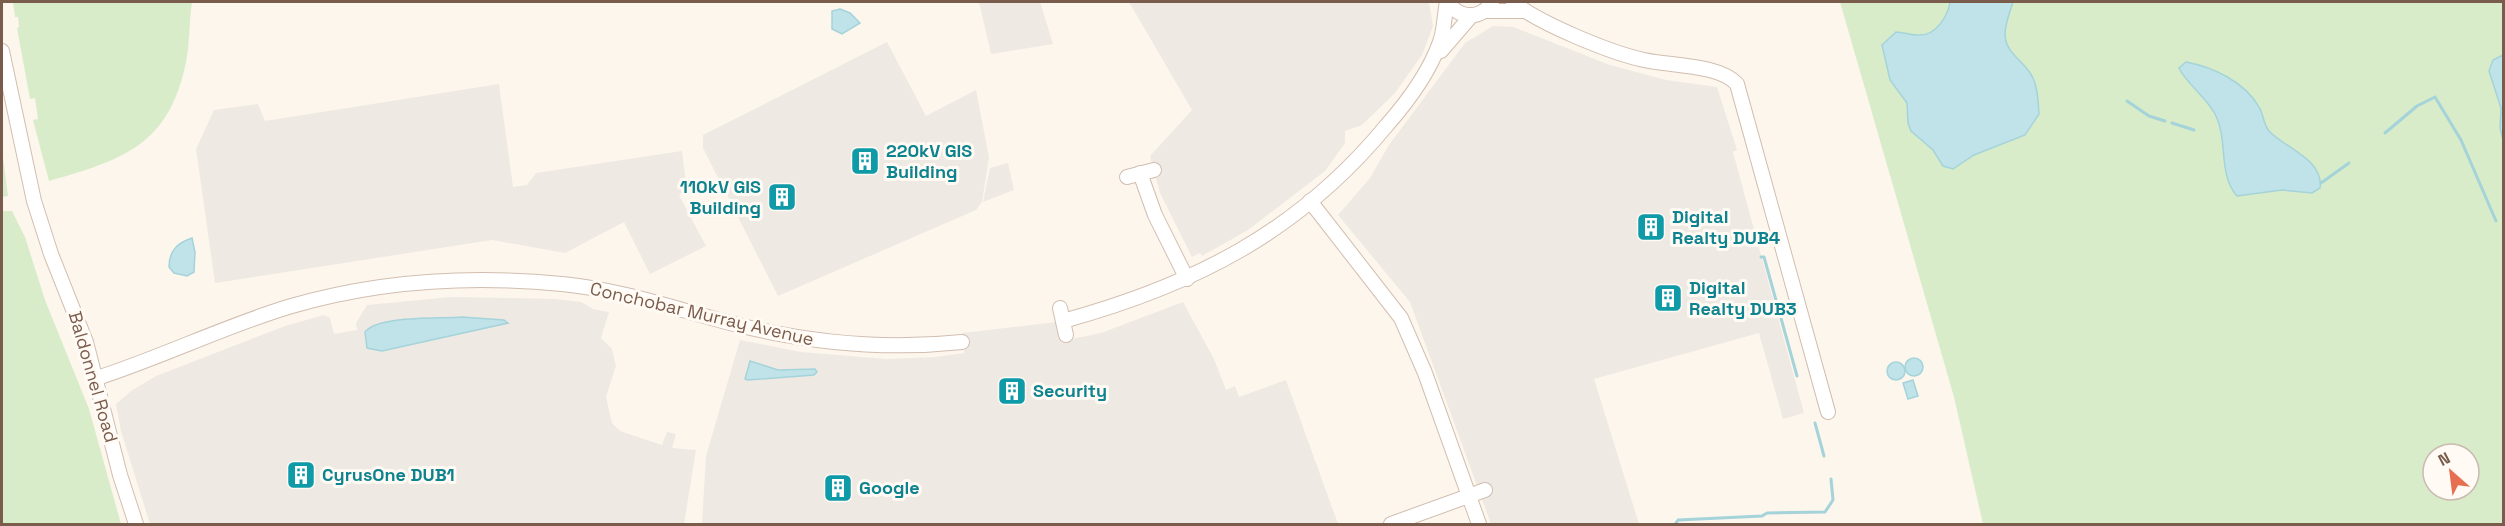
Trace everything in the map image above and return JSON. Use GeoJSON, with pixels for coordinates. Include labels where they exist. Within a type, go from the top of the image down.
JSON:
{"type":"FeatureCollection","features":[{"type":"Feature","properties":{"kind":"street"},"geometry":{"type":"LineString","coordinates":[[1447,2],[1456,11],[1483,9],[1524,11]]}},
{"type":"Feature","properties":{"kind":"street"},"geometry":{"type":"LineString","coordinates":[[1434,59],[1445,26],[1447,2]]}},
{"type":"Feature","properties":{"kind":"street"},"geometry":{"type":"LineString","coordinates":[[1513,2],[1524,11],[1591,42],[1642,60],[1725,73],[1737,84],[1828,412]]}},
{"type":"Feature","properties":{"kind":"street"},"geometry":{"type":"LineString","coordinates":[[1066,335],[1061,314],[1126,303],[1187,279],[1272,231],[1365,152],[1408,100],[1434,59],[1483,9]]}},
{"type":"Feature","properties":{"kind":"street","name":"Baldonnel Road"},"geometry":{"type":"LineString","coordinates":[[2,51],[33,196],[51,254],[76,313],[97,378],[120,475],[136,525]]}},
{"type":"Feature","properties":{"kind":"street"},"geometry":{"type":"LineString","coordinates":[[1140,173],[1155,215],[1187,279]]}},
{"type":"Feature","properties":{"kind":"street"},"geometry":{"type":"LineString","coordinates":[[1310,201],[1401,318],[1425,373],[1479,525]]}},
{"type":"Feature","properties":{"kind":"street","name":"Conchobar Murray Avenue"},"geometry":{"type":"LineString","coordinates":[[97,378],[288,308],[369,288],[455,281],[561,284],[601,289],[660,302],[735,324],[811,340],[874,345],[962,342]]}},
{"type":"Feature","properties":{"kind":"street"},"geometry":{"type":"LineString","coordinates":[[1391,525],[1485,490]]}},
{"type":"Feature","properties":{"kind":"shaded area"},"geometry":{"type":"Polygon","coordinates":[[[979,2],[1040,2],[1053,44],[991,54],[979,2]]]}},
{"type":"Feature","properties":{"kind":"shaded area"},"geometry":{"type":"Polygon","coordinates":[[[1129,2],[1429,2],[1433,26],[1422,55],[1395,93],[1362,125],[1345,131],[1345,143],[1325,171],[1248,230],[1202,256],[1200,253],[1192,257],[1160,193],[1150,156],[1192,110],[1129,2]]]}},
{"type":"Feature","properties":{"kind":"shaded area"},"geometry":{"type":"Polygon","coordinates":[[[1493,26],[1513,27],[1610,65],[1666,80],[1717,87],[1737,150],[1733,152],[1804,413],[1783,419],[1759,333],[1594,379],[1639,524],[1491,524],[1410,302],[1338,215],[1370,178],[1389,145],[1465,43],[1493,26]]]}},
{"type":"Feature","properties":{"kind":"shaded area"},"geometry":{"type":"Polygon","coordinates":[[[887,42],[926,116],[976,90],[989,157],[982,202],[976,210],[778,296],[703,148],[703,135],[887,42]]]}},
{"type":"Feature","properties":{"kind":"shaded area"},"geometry":{"type":"Polygon","coordinates":[[[499,84],[513,187],[527,185],[536,173],[682,151],[687,190],[679,195],[706,246],[650,274],[624,222],[565,253],[492,240],[215,283],[196,149],[214,110],[258,104],[265,121],[499,84]]]}},
{"type":"Feature","properties":{"kind":"shaded area"},"geometry":{"type":"Polygon","coordinates":[[[1008,163],[1014,190],[983,202],[990,168],[1008,163]]]}},
{"type":"Feature","properties":{"kind":"shaded area"},"geometry":{"type":"Polygon","coordinates":[[[451,297],[556,299],[581,302],[593,309],[609,312],[601,338],[612,349],[616,366],[606,397],[612,423],[620,431],[662,445],[667,432],[676,434],[672,448],[696,450],[684,524],[150,524],[121,431],[116,404],[131,391],[156,376],[285,326],[324,315],[330,318],[334,334],[357,330],[356,323],[367,305],[451,297]]]}},
{"type":"Feature","properties":{"kind":"shaded area"},"geometry":{"type":"Polygon","coordinates":[[[1183,302],[1214,359],[1226,390],[1235,386],[1239,397],[1286,380],[1338,524],[702,524],[706,456],[740,340],[801,352],[887,359],[935,357],[964,353],[962,333],[1057,322],[1062,341],[1101,333],[1183,302]]]}},
{"type":"Feature","properties":{"kind":"green space"},"geometry":{"type":"Polygon","coordinates":[[[13,2],[192,2],[186,62],[178,90],[168,113],[154,131],[138,145],[120,156],[49,181],[33,120],[38,119],[35,98],[30,99],[17,28],[19,27],[18,17],[15,17],[13,2]]]}},
{"type":"Feature","properties":{"kind":"green space"},"geometry":{"type":"Polygon","coordinates":[[[1840,2],[2503,2],[2503,524],[1983,524],[1954,397],[1840,2]]]}},
{"type":"Feature","properties":{"kind":"green space"},"geometry":{"type":"Polygon","coordinates":[[[2,149],[8,196],[2,197],[2,149]]]}},
{"type":"Feature","properties":{"kind":"green space"},"geometry":{"type":"Polygon","coordinates":[[[2,211],[12,211],[25,237],[45,300],[89,409],[121,524],[2,524],[2,211]]]}},
{"type":"Feature","properties":{"kind":"water"},"geometry":{"type":"Polygon","coordinates":[[[1950,2],[2013,2],[2006,26],[2006,40],[2011,51],[2033,77],[2039,114],[2025,135],[1974,155],[1953,169],[1943,166],[1933,150],[1911,131],[1908,123],[1907,103],[1890,80],[1882,45],[1896,32],[1917,35],[1932,32],[1947,13],[1950,2]]]}},
{"type":"Feature","properties":{"kind":"water"},"geometry":{"type":"Polygon","coordinates":[[[840,9],[850,13],[860,23],[842,34],[832,29],[832,11],[840,9]]]}},
{"type":"Feature","properties":{"kind":"water"},"geometry":{"type":"Polygon","coordinates":[[[2503,55],[2503,140],[2500,128],[2501,108],[2489,71],[2493,60],[2503,55]]]}},
{"type":"Feature","properties":{"kind":"water"},"geometry":{"type":"Polygon","coordinates":[[[2186,62],[2217,72],[2245,90],[2259,107],[2270,132],[2310,162],[2320,178],[2320,188],[2312,193],[2282,190],[2237,196],[2227,178],[2220,126],[2213,110],[2179,68],[2186,62]]]}},
{"type":"Feature","properties":{"kind":"water"},"geometry":{"type":"Polygon","coordinates":[[[192,238],[195,252],[194,272],[187,276],[174,273],[169,267],[172,252],[182,242],[192,238]]]}},
{"type":"Feature","properties":{"kind":"water"},"geometry":{"type":"Polygon","coordinates":[[[462,317],[504,320],[508,323],[382,351],[367,348],[365,332],[383,323],[396,320],[462,317]]]}},
{"type":"Feature","properties":{"kind":"water"},"geometry":{"type":"Polygon","coordinates":[[[1914,358],[1920,361],[1923,367],[1920,373],[1914,376],[1908,373],[1905,367],[1908,361],[1914,358]]]}},
{"type":"Feature","properties":{"kind":"water"},"geometry":{"type":"Polygon","coordinates":[[[750,361],[778,370],[815,369],[817,372],[814,375],[748,380],[745,379],[750,361]]]}},
{"type":"Feature","properties":{"kind":"water"},"geometry":{"type":"Polygon","coordinates":[[[1896,362],[1902,365],[1905,371],[1902,377],[1896,380],[1890,377],[1887,371],[1890,365],[1896,362]]]}},
{"type":"Feature","properties":{"kind":"water"},"geometry":{"type":"Polygon","coordinates":[[[1913,380],[1918,396],[1908,399],[1903,383],[1913,380]]]}},
{"type":"Feature","properties":{"kind":"waterway"},"geometry":{"type":"LineString","coordinates":[[2385,133],[2417,106],[2435,97],[2461,140],[2496,221]]}},
{"type":"Feature","properties":{"kind":"waterway"},"geometry":{"type":"LineString","coordinates":[[2127,101],[2149,116],[2165,121]]}},
{"type":"Feature","properties":{"kind":"waterway"},"geometry":{"type":"LineString","coordinates":[[2172,123],[2194,130]]}},
{"type":"Feature","properties":{"kind":"waterway"},"geometry":{"type":"LineString","coordinates":[[2321,183],[2349,163]]}},
{"type":"Feature","properties":{"kind":"waterway"},"geometry":{"type":"LineString","coordinates":[[1761,257],[1764,257],[1797,376]]}},
{"type":"Feature","properties":{"kind":"waterway"},"geometry":{"type":"LineString","coordinates":[[1815,423],[1824,456]]}},
{"type":"Feature","properties":{"kind":"waterway"},"geometry":{"type":"LineString","coordinates":[[1676,523],[1678,520],[1762,516],[1767,513],[1825,512],[1833,500],[1831,479]]}},
{"type":"Feature","properties":{"kind":"place","name":"220kV GIS Building"},"geometry":{"type":"Point","coordinates":[865,161]}},
{"type":"Feature","properties":{"kind":"place","name":"110kV GIS Building"},"geometry":{"type":"Point","coordinates":[782,197]}},
{"type":"Feature","properties":{"kind":"place","name":"Digital Realty DUB4"},"geometry":{"type":"Point","coordinates":[1651,227]}},
{"type":"Feature","properties":{"kind":"place","name":"Digital Realty DUB3"},"geometry":{"type":"Point","coordinates":[1668,298]}},
{"type":"Feature","properties":{"kind":"place","name":"Security"},"geometry":{"type":"Point","coordinates":[1012,391]}},
{"type":"Feature","properties":{"kind":"place","name":"CyrusOne DUB1"},"geometry":{"type":"Point","coordinates":[301,475]}},
{"type":"Feature","properties":{"kind":"place","name":"Google"},"geometry":{"type":"Point","coordinates":[838,488]}}]}
